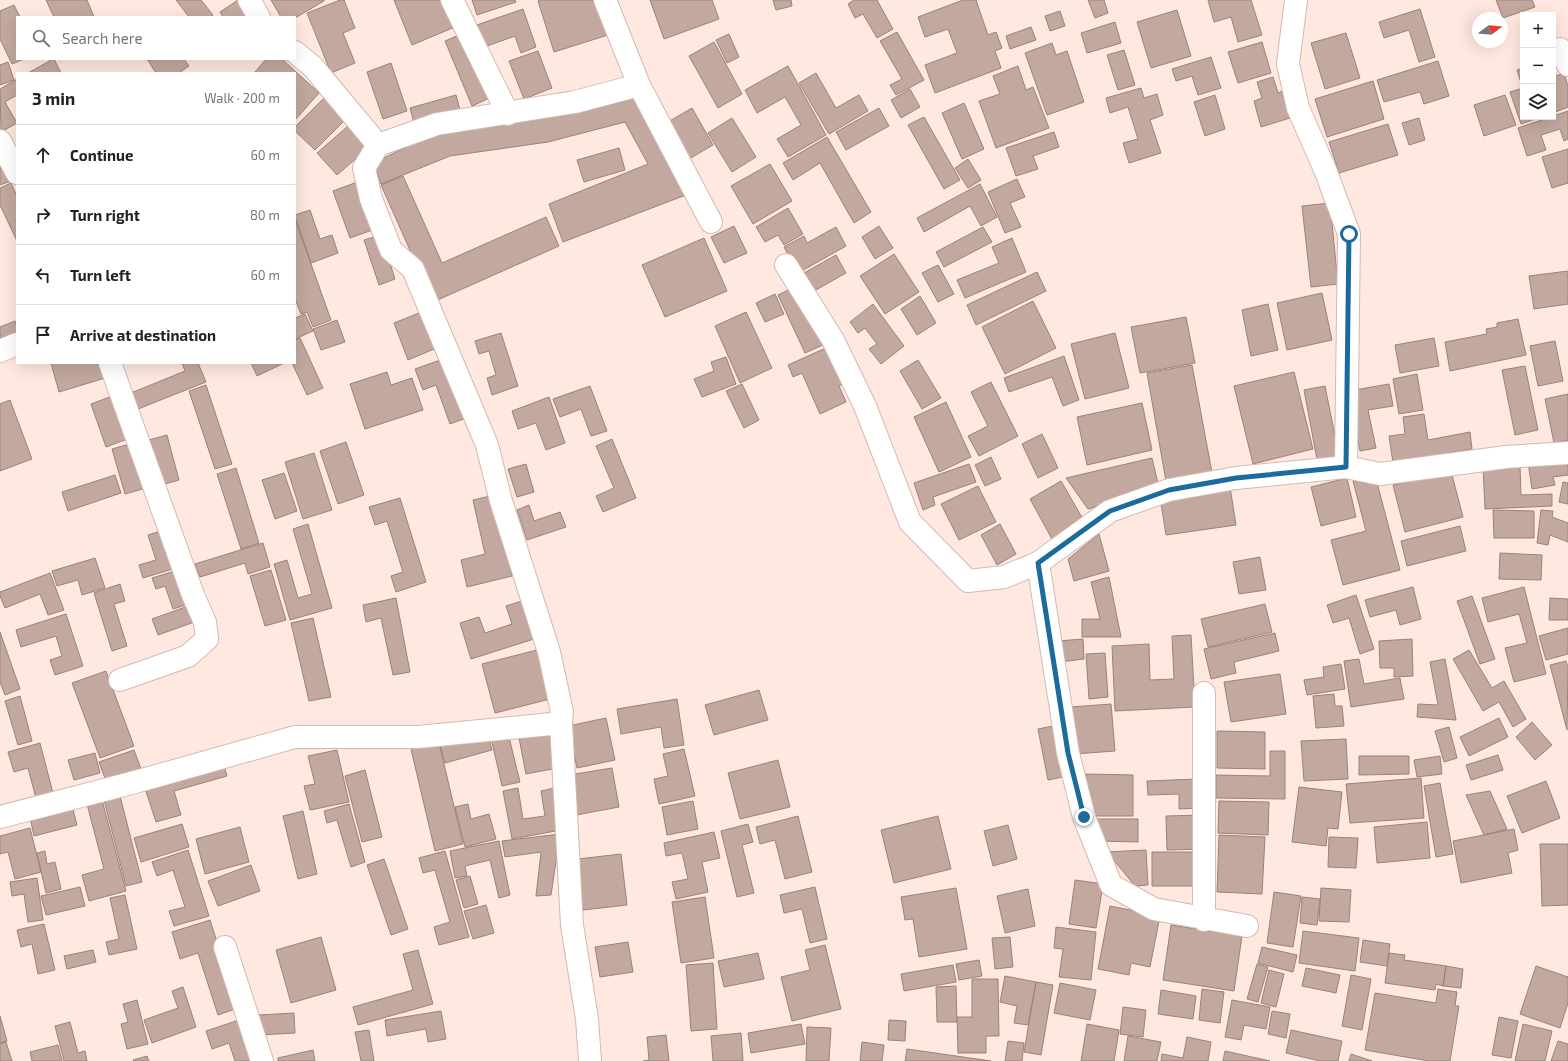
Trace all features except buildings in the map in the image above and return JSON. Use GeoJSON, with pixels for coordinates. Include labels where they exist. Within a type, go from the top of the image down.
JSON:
{"type":"FeatureCollection","features":[{"type":"Feature","properties":{"kind":"street"},"geometry":{"type":"LineString","coordinates":[[249,0],[258,16]]}},
{"type":"Feature","properties":{"kind":"street"},"geometry":{"type":"LineString","coordinates":[[452,0],[508,114]]}},
{"type":"Feature","properties":{"kind":"street"},"geometry":{"type":"LineString","coordinates":[[605,0],[639,85],[711,222]]}},
{"type":"Feature","properties":{"kind":"street"},"geometry":{"type":"LineString","coordinates":[[1296,0],[1288,64],[1298,108],[1326,172],[1349,234],[1346,467]]}},
{"type":"Feature","properties":{"kind":"street"},"geometry":{"type":"LineString","coordinates":[[296,53],[313,67],[378,145]]}},
{"type":"Feature","properties":{"kind":"street"},"geometry":{"type":"LineString","coordinates":[[590,1061],[587,1019],[572,925],[561,723],[562,712],[549,652],[501,501],[486,445],[413,269],[391,250],[371,199],[364,168],[378,145],[437,124],[508,114],[575,102],[639,85]]}},
{"type":"Feature","properties":{"kind":"street"},"geometry":{"type":"LineString","coordinates":[[0,141],[16,171]]}},
{"type":"Feature","properties":{"kind":"street"},"geometry":{"type":"LineString","coordinates":[[786,265],[833,340],[856,386],[910,522],[968,581],[1004,577],[1038,563],[1110,511],[1169,490],[1236,478],[1346,467],[1380,474],[1506,457],[1568,453]]}},
{"type":"Feature","properties":{"kind":"street"},"geometry":{"type":"LineString","coordinates":[[0,351],[16,344]]}},
{"type":"Feature","properties":{"kind":"street"},"geometry":{"type":"LineString","coordinates":[[110,364],[193,595],[205,622],[207,639],[188,656],[120,680]]}},
{"type":"Feature","properties":{"kind":"street"},"geometry":{"type":"LineString","coordinates":[[1038,563],[1068,753],[1084,817],[1111,885],[1154,909],[1204,920],[1247,926]]}},
{"type":"Feature","properties":{"kind":"street"},"geometry":{"type":"LineString","coordinates":[[1204,693],[1204,920]]}},
{"type":"Feature","properties":{"kind":"street"},"geometry":{"type":"LineString","coordinates":[[0,817],[136,782],[295,737],[418,737],[561,723]]}},
{"type":"Feature","properties":{"kind":"street"},"geometry":{"type":"LineString","coordinates":[[225,947],[262,1061]]}},
{"type":"Feature","properties":{"kind":"route"},"geometry":{"type":"LineString","coordinates":[[1084,817],[1068,753],[1038,563],[1110,511],[1169,490],[1236,478],[1346,467],[1349,234]]}}]}
